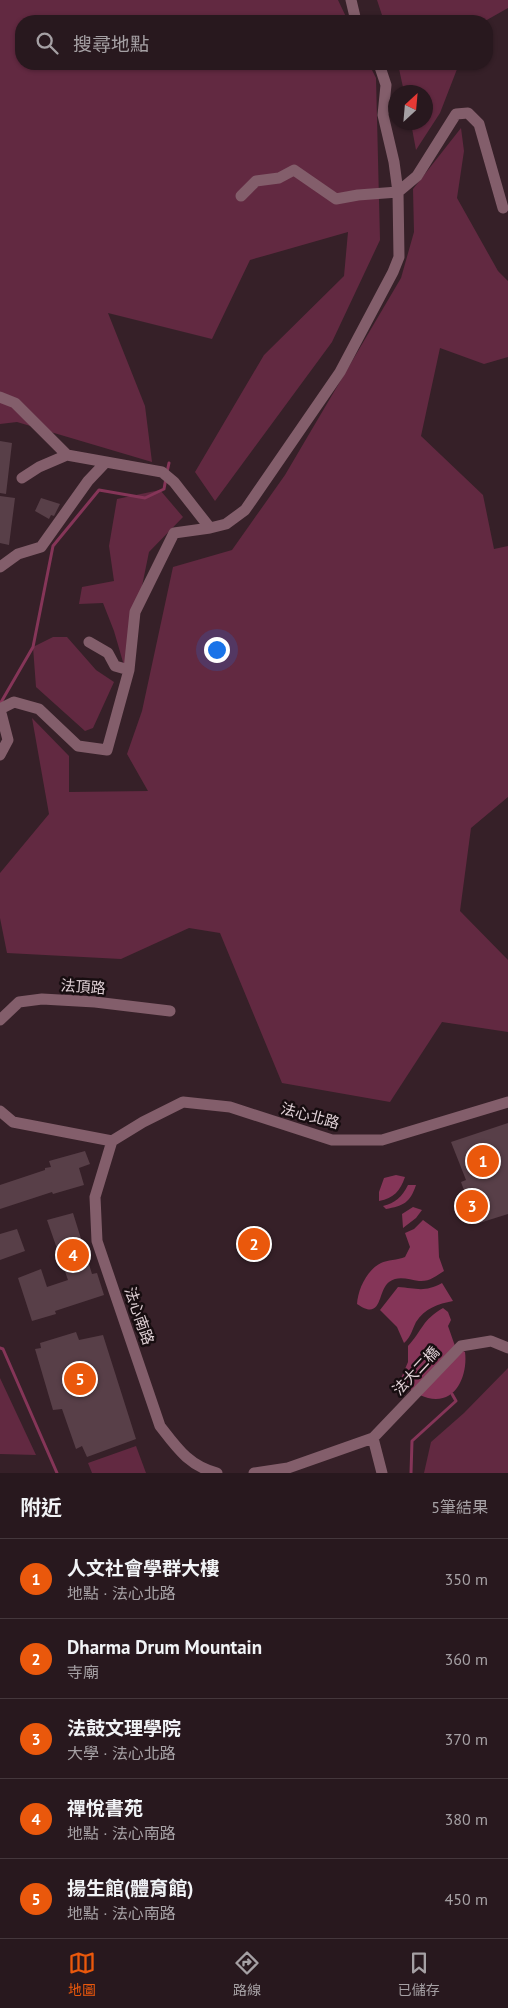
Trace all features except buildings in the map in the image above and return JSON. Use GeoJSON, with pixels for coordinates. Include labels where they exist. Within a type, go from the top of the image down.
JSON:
{"type":"FeatureCollection","features":[{"type":"Feature","properties":{"kind":"street"},"geometry":{"type":"LineString","coordinates":[[352,0],[355,15]]}},
{"type":"Feature","properties":{"kind":"street"},"geometry":{"type":"LineString","coordinates":[[0,756],[8,740],[0,709],[14,702],[39,709],[78,746],[107,750],[129,670],[135,612],[174,533],[226,524],[245,510],[340,372],[393,272],[398,257],[398,192],[394,162],[383,115],[386,85],[382,70]]}},
{"type":"Feature","properties":{"kind":"street"},"geometry":{"type":"LineString","coordinates":[[241,196],[256,181],[279,178],[294,170],[336,198],[358,194],[398,192],[417,176],[456,114],[468,113],[479,124],[503,208]]}},
{"type":"Feature","properties":{"kind":"street"},"geometry":{"type":"LineString","coordinates":[[0,397],[15,403],[67,455],[162,472],[174,482],[210,528]]}},
{"type":"Feature","properties":{"kind":"street"},"geometry":{"type":"LineString","coordinates":[[22,478],[39,467],[67,455]]}},
{"type":"Feature","properties":{"kind":"street"},"geometry":{"type":"LineString","coordinates":[[0,567],[18,554],[41,547],[88,480],[105,463]]}},
{"type":"Feature","properties":{"kind":"street"},"geometry":{"type":"LineString","coordinates":[[89,642],[108,653],[115,666],[129,670]]}},
{"type":"Feature","properties":{"kind":"street","name":"法頂路"},"geometry":{"type":"LineString","coordinates":[[0,1020],[19,1002],[42,999],[95,1002],[170,1011]]}},
{"type":"Feature","properties":{"kind":"street","name":"法心北路"},"geometry":{"type":"LineString","coordinates":[[112,1141],[143,1122],[184,1102],[230,1107],[332,1140],[382,1140],[508,1102]]}},
{"type":"Feature","properties":{"kind":"street"},"geometry":{"type":"LineString","coordinates":[[0,1111],[13,1122],[112,1141]]}},
{"type":"Feature","properties":{"kind":"street","name":"法心南路"},"geometry":{"type":"LineString","coordinates":[[112,1141],[95,1197],[97,1241],[160,1426],[179,1452],[202,1469],[217,1473]]}},
{"type":"Feature","properties":{"kind":"street","name":"法大二橋"},"geometry":{"type":"LineString","coordinates":[[373,1438],[461,1346],[491,1342],[508,1348]]}},
{"type":"Feature","properties":{"kind":"street"},"geometry":{"type":"LineString","coordinates":[[254,1473],[288,1468],[373,1438],[382,1473]]}},
{"type":"Feature","properties":{"kind":"shaded area"},"geometry":{"type":"Polygon","coordinates":[[[0,0],[338,0],[345,15],[15,15],[15,70],[372,70],[376,78],[380,240],[332,342],[215,501],[195,472],[264,355],[344,276],[348,232],[250,260],[212,339],[108,313],[145,406],[152,462],[17,422],[0,424],[0,0]]]}},
{"type":"Feature","properties":{"kind":"shaded area"},"geometry":{"type":"Polygon","coordinates":[[[377,0],[508,0],[508,8],[493,16],[382,15],[377,0]]]}},
{"type":"Feature","properties":{"kind":"shaded area"},"geometry":{"type":"Polygon","coordinates":[[[399,70],[457,70],[440,113],[433,124],[433,85],[402,85],[399,70]]]}},
{"type":"Feature","properties":{"kind":"shaded area"},"geometry":{"type":"Polygon","coordinates":[[[461,128],[464,151],[457,198],[498,271],[508,281],[508,357],[484,364],[440,348],[421,436],[483,495],[494,549],[508,546],[508,797],[471,828],[460,911],[508,960],[508,1032],[442,1022],[390,1102],[282,1083],[220,933],[189,928],[121,959],[7,953],[0,918],[0,873],[49,814],[32,718],[69,756],[69,792],[148,791],[127,754],[142,711],[173,567],[232,550],[285,475],[401,278],[414,232],[413,189],[461,128]]]}},
{"type":"Feature","properties":{"kind":"shaded area"},"geometry":{"type":"Polygon","coordinates":[[[412,130],[429,130],[416,150],[412,130]]]}},
{"type":"Feature","properties":{"kind":"shaded area"},"geometry":{"type":"Polygon","coordinates":[[[160,490],[183,517],[149,552],[125,669],[114,631],[103,603],[79,604],[82,587],[114,581],[109,546],[117,499],[160,490]]]}},
{"type":"Feature","properties":{"kind":"shaded area"},"geometry":{"type":"Polygon","coordinates":[[[53,637],[67,637],[96,670],[114,682],[93,728],[85,731],[36,687],[33,647],[53,637]]]}},
{"type":"Feature","properties":{"kind":"shaded area"},"geometry":{"type":"Polygon","coordinates":[[[396,1175],[405,1177],[399,1190],[389,1198],[379,1201],[379,1192],[384,1178],[396,1175]]]}},
{"type":"Feature","properties":{"kind":"shaded area"},"geometry":{"type":"Polygon","coordinates":[[[408,1185],[416,1185],[405,1203],[386,1209],[383,1206],[398,1199],[408,1185]]]}},
{"type":"Feature","properties":{"kind":"shaded area"},"geometry":{"type":"Polygon","coordinates":[[[413,1207],[422,1210],[416,1218],[403,1228],[402,1214],[413,1207]]]}},
{"type":"Feature","properties":{"kind":"shaded area"},"geometry":{"type":"Polygon","coordinates":[[[423,1220],[438,1231],[439,1257],[444,1271],[426,1281],[400,1278],[393,1280],[385,1286],[375,1307],[365,1309],[357,1304],[361,1286],[371,1270],[386,1261],[405,1257],[410,1247],[405,1233],[414,1229],[423,1220]]]}},
{"type":"Feature","properties":{"kind":"shaded area"},"geometry":{"type":"Polygon","coordinates":[[[442,1283],[453,1301],[437,1305],[423,1313],[404,1343],[397,1327],[380,1310],[398,1287],[425,1289],[442,1283]]]}},
{"type":"Feature","properties":{"kind":"shaded area"},"geometry":{"type":"Polygon","coordinates":[[[443,1308],[448,1312],[451,1320],[448,1326],[455,1346],[465,1352],[464,1370],[462,1379],[453,1393],[438,1399],[428,1398],[413,1392],[399,1383],[408,1362],[408,1346],[426,1321],[443,1308]]]}},
{"type":"Feature","properties":{"kind":"shaded area"},"geometry":{"type":"Polygon","coordinates":[[[508,1368],[508,1473],[424,1473],[431,1442],[464,1413],[508,1368]]]}},
{"type":"Feature","properties":{"kind":"shaded area"},"geometry":{"type":"Polygon","coordinates":[[[0,1378],[36,1455],[0,1454],[0,1378]]]}},
{"type":"Feature","properties":{"kind":"shaded area"},"geometry":{"type":"Polygon","coordinates":[[[136,1446],[146,1473],[92,1473],[88,1463],[136,1446]]]}},
{"type":"Feature","properties":{"kind":"waterway"},"geometry":{"type":"LineString","coordinates":[[167,472],[169,463]]}},
{"type":"Feature","properties":{"kind":"waterway"},"geometry":{"type":"LineString","coordinates":[[0,704],[33,647],[53,546],[99,490],[145,498],[164,489],[166,478]]}},
{"type":"Feature","properties":{"kind":"waterway"},"geometry":{"type":"LineString","coordinates":[[0,1348],[3,1349],[57,1473]]}},
{"type":"Feature","properties":{"kind":"waterway"},"geometry":{"type":"LineString","coordinates":[[411,1473],[412,1441],[456,1401],[452,1394]]}},
{"type":"Feature","properties":{"kind":"place","name":"人文社會學群大樓"},"geometry":{"type":"Point","coordinates":[483,1161]}},
{"type":"Feature","properties":{"kind":"place","name":"法鼓文理學院"},"geometry":{"type":"Point","coordinates":[472,1206]}},
{"type":"Feature","properties":{"kind":"place","name":"Dharma Drum Mountain"},"geometry":{"type":"Point","coordinates":[254,1244]}},
{"type":"Feature","properties":{"kind":"place","name":"禪悅書苑"},"geometry":{"type":"Point","coordinates":[73,1255]}},
{"type":"Feature","properties":{"kind":"place","name":"揚生館(體育館)"},"geometry":{"type":"Point","coordinates":[80,1379]}}]}
